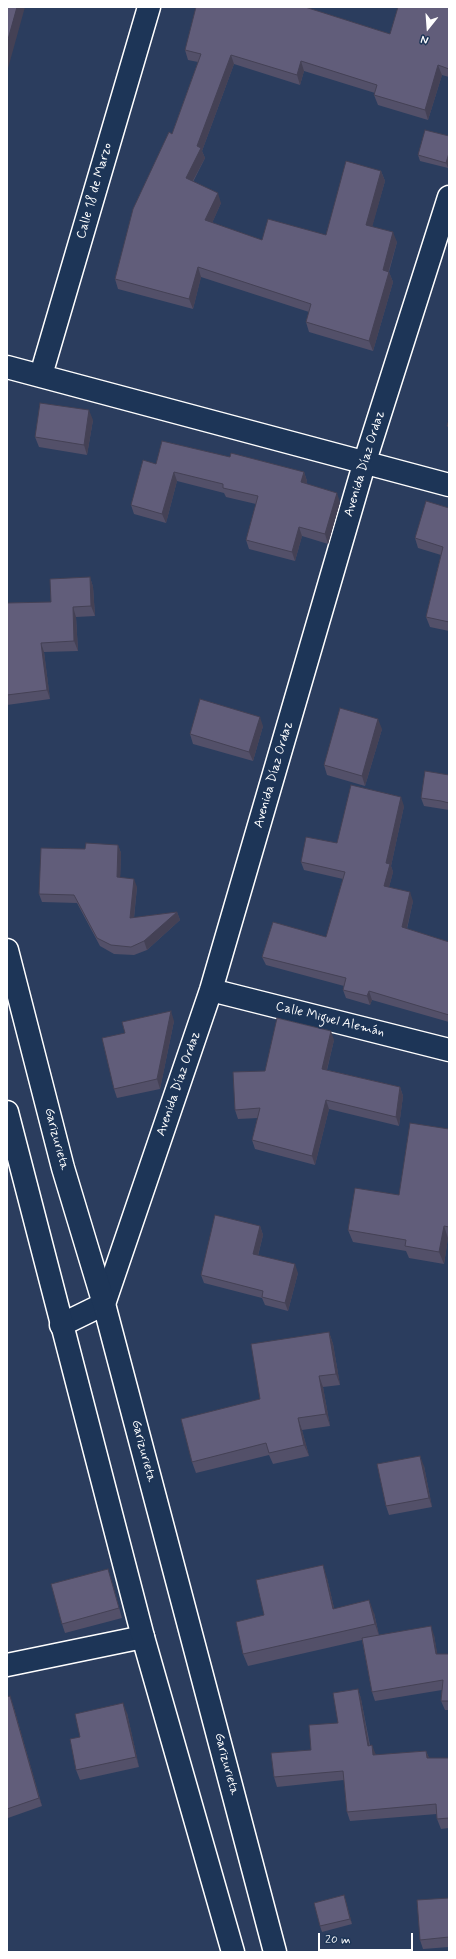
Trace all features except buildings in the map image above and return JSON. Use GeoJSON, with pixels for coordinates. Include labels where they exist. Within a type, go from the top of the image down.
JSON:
{"type":"FeatureCollection","features":[{"type":"Feature","properties":{"kind":"street","name":"Calle 18 de Marzo"},"geometry":{"type":"LineString","coordinates":[[41,375],[149,7]]}},
{"type":"Feature","properties":{"kind":"street","name":"Avenida Díaz Ordaz"},"geometry":{"type":"LineString","coordinates":[[104,1304],[211,990],[365,461],[449,197]]}},
{"type":"Feature","properties":{"kind":"street"},"geometry":{"type":"LineString","coordinates":[[7,367],[365,461],[449,485]]}},
{"type":"Feature","properties":{"kind":"street","name":"Garizurieta"},"geometry":{"type":"LineString","coordinates":[[7,950],[16,1025],[63,1168],[104,1304],[275,1952]]}},
{"type":"Feature","properties":{"kind":"street","name":"Calle Miguel Alemán"},"geometry":{"type":"LineString","coordinates":[[211,990],[449,1050]]}},
{"type":"Feature","properties":{"kind":"street"},"geometry":{"type":"LineString","coordinates":[[7,1112],[143,1637],[233,1952]]}},
{"type":"Feature","properties":{"kind":"street"},"geometry":{"type":"LineString","coordinates":[[61,1325],[104,1304]]}},
{"type":"Feature","properties":{"kind":"street"},"geometry":{"type":"LineString","coordinates":[[7,1665],[143,1637]]}}]}
